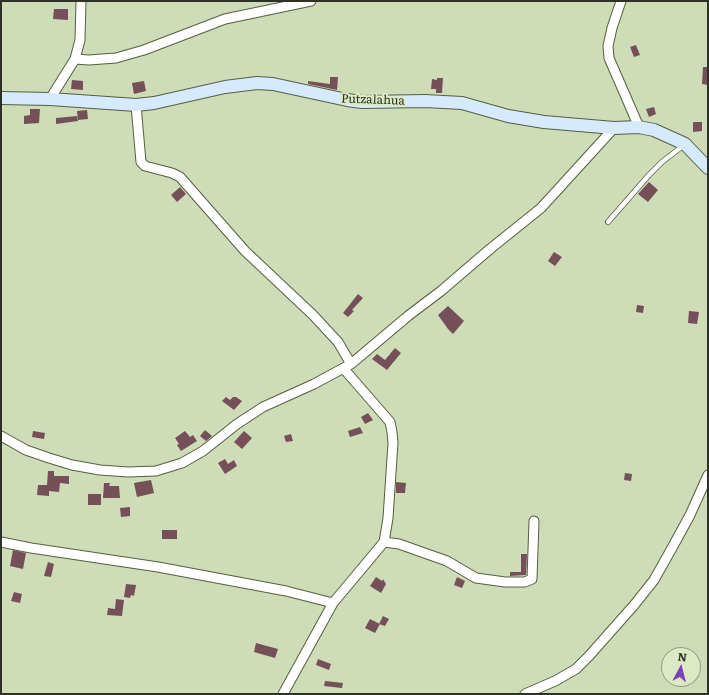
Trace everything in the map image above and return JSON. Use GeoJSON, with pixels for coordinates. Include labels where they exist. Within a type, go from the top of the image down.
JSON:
{"type":"FeatureCollection","features":[{"type":"Feature","properties":{"kind":"street"},"geometry":{"type":"LineString","coordinates":[[50,99],[75,59],[80,40],[81,1]]}},
{"type":"Feature","properties":{"kind":"street"},"geometry":{"type":"LineString","coordinates":[[75,59],[89,60],[116,58],[144,50],[225,19],[311,1]]}},
{"type":"Feature","properties":{"kind":"street"},"geometry":{"type":"LineString","coordinates":[[621,1],[608,46],[609,58],[639,127]]}},
{"type":"Feature","properties":{"kind":"street","name":"Putzalahua"},"geometry":{"type":"LineString","coordinates":[[1,98],[50,99],[136,105],[154,103],[224,87],[273,84],[362,102],[425,101],[462,103],[508,116],[544,122],[614,128],[639,127],[654,130],[685,144],[708,168]]}},
{"type":"Feature","properties":{"kind":"street"},"geometry":{"type":"LineString","coordinates":[[136,105],[141,162],[145,166],[172,173],[180,177],[245,251],[313,315],[338,342],[348,367],[390,422],[393,443],[388,518],[384,542],[333,603],[282,694]]}},
{"type":"Feature","properties":{"kind":"street"},"geometry":{"type":"LineString","coordinates":[[1,436],[26,450],[72,465],[100,470],[128,472],[156,471],[182,463],[204,451],[237,424],[263,407],[348,367],[408,316],[442,291],[490,248],[542,208],[614,128]]}},
{"type":"Feature","properties":{"kind":"street"},"geometry":{"type":"LineString","coordinates":[[525,694],[555,681],[576,669],[635,604],[654,580],[690,514],[708,475]]}},
{"type":"Feature","properties":{"kind":"street"},"geometry":{"type":"LineString","coordinates":[[384,542],[399,544],[447,561],[476,578],[505,582],[525,582],[532,579],[534,522]]}},
{"type":"Feature","properties":{"kind":"street"},"geometry":{"type":"LineString","coordinates":[[1,542],[31,548],[158,567],[286,591],[333,603]]}},
{"type":"Feature","properties":{"kind":"lane"},"geometry":{"type":"LineString","coordinates":[[608,222],[648,175],[685,144]]}},
{"type":"Feature","properties":{"kind":"building"},"geometry":{"type":"Polygon","coordinates":[[[54,9],[68,9],[68,20],[53,19],[54,9]]]}},
{"type":"Feature","properties":{"kind":"building"},"geometry":{"type":"Polygon","coordinates":[[[636,45],[640,55],[634,57],[630,47],[636,45]]]}},
{"type":"Feature","properties":{"kind":"building"},"geometry":{"type":"Polygon","coordinates":[[[703,67],[708,67],[708,85],[702,84],[703,67]]]}},
{"type":"Feature","properties":{"kind":"building"},"geometry":{"type":"Polygon","coordinates":[[[330,77],[338,77],[337,90],[308,84],[308,81],[330,84],[330,77]]]}},
{"type":"Feature","properties":{"kind":"building"},"geometry":{"type":"Polygon","coordinates":[[[437,78],[443,78],[442,93],[436,93],[436,89],[431,89],[432,79],[437,80],[437,78]]]}},
{"type":"Feature","properties":{"kind":"building"},"geometry":{"type":"Polygon","coordinates":[[[72,80],[83,81],[83,90],[71,89],[72,80]]]}},
{"type":"Feature","properties":{"kind":"building"},"geometry":{"type":"Polygon","coordinates":[[[144,81],[146,91],[134,94],[132,83],[144,81]]]}},
{"type":"Feature","properties":{"kind":"building"},"geometry":{"type":"Polygon","coordinates":[[[654,107],[656,114],[649,117],[646,109],[654,107]]]}},
{"type":"Feature","properties":{"kind":"building"},"geometry":{"type":"Polygon","coordinates":[[[30,109],[40,109],[39,123],[24,124],[24,116],[30,115],[30,109]]]}},
{"type":"Feature","properties":{"kind":"building"},"geometry":{"type":"Polygon","coordinates":[[[87,110],[88,119],[78,120],[77,111],[87,110]]]}},
{"type":"Feature","properties":{"kind":"building"},"geometry":{"type":"Polygon","coordinates":[[[77,116],[78,121],[56,124],[56,118],[77,116]]]}},
{"type":"Feature","properties":{"kind":"building"},"geometry":{"type":"Polygon","coordinates":[[[693,122],[702,122],[702,131],[693,132],[693,122]]]}},
{"type":"Feature","properties":{"kind":"building"},"geometry":{"type":"Polygon","coordinates":[[[649,182],[658,190],[648,202],[638,194],[649,182]]]}},
{"type":"Feature","properties":{"kind":"building"},"geometry":{"type":"Polygon","coordinates":[[[180,187],[186,194],[177,202],[171,195],[180,187]]]}},
{"type":"Feature","properties":{"kind":"building"},"geometry":{"type":"Polygon","coordinates":[[[554,252],[562,257],[555,266],[548,261],[554,252]]]}},
{"type":"Feature","properties":{"kind":"building"},"geometry":{"type":"Polygon","coordinates":[[[358,294],[363,298],[348,317],[343,313],[358,294]]]}},
{"type":"Feature","properties":{"kind":"building"},"geometry":{"type":"Polygon","coordinates":[[[637,305],[644,306],[643,313],[636,312],[637,305]]]}},
{"type":"Feature","properties":{"kind":"building"},"geometry":{"type":"Polygon","coordinates":[[[448,306],[464,321],[453,334],[438,315],[448,306]]]}},
{"type":"Feature","properties":{"kind":"building"},"geometry":{"type":"Polygon","coordinates":[[[689,311],[699,312],[697,324],[688,323],[689,311]]]}},
{"type":"Feature","properties":{"kind":"building"},"geometry":{"type":"Polygon","coordinates":[[[395,348],[401,353],[387,370],[372,359],[377,354],[385,360],[395,348]]]}},
{"type":"Feature","properties":{"kind":"building"},"geometry":{"type":"Polygon","coordinates":[[[226,397],[230,400],[233,397],[236,397],[242,401],[234,410],[222,401],[226,397]]]}},
{"type":"Feature","properties":{"kind":"building"},"geometry":{"type":"Polygon","coordinates":[[[368,413],[373,420],[365,424],[361,417],[368,413]]]}},
{"type":"Feature","properties":{"kind":"building"},"geometry":{"type":"Polygon","coordinates":[[[360,427],[363,433],[350,437],[348,431],[360,427]]]}},
{"type":"Feature","properties":{"kind":"building"},"geometry":{"type":"Polygon","coordinates":[[[205,430],[212,436],[206,441],[200,436],[205,430]]]}},
{"type":"Feature","properties":{"kind":"building"},"geometry":{"type":"Polygon","coordinates":[[[33,431],[45,433],[44,439],[32,437],[33,431]]]}},
{"type":"Feature","properties":{"kind":"building"},"geometry":{"type":"Polygon","coordinates":[[[185,431],[190,437],[193,435],[197,441],[181,451],[175,438],[185,431]]]}},
{"type":"Feature","properties":{"kind":"building"},"geometry":{"type":"Polygon","coordinates":[[[244,431],[252,438],[242,449],[234,442],[244,431]]]}},
{"type":"Feature","properties":{"kind":"building"},"geometry":{"type":"Polygon","coordinates":[[[291,434],[293,441],[286,442],[284,436],[291,434]]]}},
{"type":"Feature","properties":{"kind":"building"},"geometry":{"type":"Polygon","coordinates":[[[225,459],[228,464],[234,460],[237,466],[225,474],[218,463],[225,459]]]}},
{"type":"Feature","properties":{"kind":"building"},"geometry":{"type":"Polygon","coordinates":[[[48,471],[54,471],[54,476],[69,476],[69,484],[60,483],[59,492],[49,491],[49,496],[37,495],[38,485],[47,485],[48,471]]]}},
{"type":"Feature","properties":{"kind":"building"},"geometry":{"type":"Polygon","coordinates":[[[625,473],[632,474],[631,481],[624,480],[625,473]]]}},
{"type":"Feature","properties":{"kind":"building"},"geometry":{"type":"Polygon","coordinates":[[[151,480],[154,493],[137,497],[134,483],[151,480]]]}},
{"type":"Feature","properties":{"kind":"building"},"geometry":{"type":"Polygon","coordinates":[[[396,482],[406,483],[405,493],[396,493],[396,482]]]}},
{"type":"Feature","properties":{"kind":"building"},"geometry":{"type":"Polygon","coordinates":[[[104,483],[110,483],[109,486],[119,486],[120,498],[103,498],[104,483]]]}},
{"type":"Feature","properties":{"kind":"building"},"geometry":{"type":"Polygon","coordinates":[[[88,494],[101,494],[101,505],[88,505],[88,494]]]}},
{"type":"Feature","properties":{"kind":"building"},"geometry":{"type":"Polygon","coordinates":[[[130,507],[130,516],[121,517],[120,508],[130,507]]]}},
{"type":"Feature","properties":{"kind":"building"},"geometry":{"type":"Polygon","coordinates":[[[162,530],[177,530],[177,539],[162,539],[162,530]]]}},
{"type":"Feature","properties":{"kind":"building"},"geometry":{"type":"Polygon","coordinates":[[[13,550],[26,553],[23,569],[10,566],[13,550]]]}},
{"type":"Feature","properties":{"kind":"building"},"geometry":{"type":"Polygon","coordinates":[[[521,554],[527,554],[526,575],[510,576],[510,572],[521,572],[521,554]]]}},
{"type":"Feature","properties":{"kind":"building"},"geometry":{"type":"Polygon","coordinates":[[[48,562],[54,564],[51,577],[44,576],[48,562]]]}},
{"type":"Feature","properties":{"kind":"building"},"geometry":{"type":"Polygon","coordinates":[[[376,577],[382,581],[383,579],[386,584],[381,593],[370,586],[376,577]]]}},
{"type":"Feature","properties":{"kind":"building"},"geometry":{"type":"Polygon","coordinates":[[[457,577],[465,581],[462,588],[454,585],[457,577]]]}},
{"type":"Feature","properties":{"kind":"building"},"geometry":{"type":"Polygon","coordinates":[[[126,584],[136,585],[134,596],[131,595],[130,598],[124,597],[126,584]]]}},
{"type":"Feature","properties":{"kind":"building"},"geometry":{"type":"Polygon","coordinates":[[[14,592],[22,594],[20,603],[11,601],[14,592]]]}},
{"type":"Feature","properties":{"kind":"building"},"geometry":{"type":"Polygon","coordinates":[[[116,599],[124,600],[122,616],[107,615],[108,608],[115,609],[116,599]]]}},
{"type":"Feature","properties":{"kind":"building"},"geometry":{"type":"Polygon","coordinates":[[[383,616],[389,619],[385,626],[379,624],[383,616]]]}},
{"type":"Feature","properties":{"kind":"building"},"geometry":{"type":"Polygon","coordinates":[[[370,619],[380,624],[375,633],[365,628],[370,619]]]}},
{"type":"Feature","properties":{"kind":"building"},"geometry":{"type":"Polygon","coordinates":[[[256,643],[278,649],[275,658],[254,652],[256,643]]]}},
{"type":"Feature","properties":{"kind":"building"},"geometry":{"type":"Polygon","coordinates":[[[318,659],[331,664],[329,670],[316,665],[318,659]]]}},
{"type":"Feature","properties":{"kind":"building"},"geometry":{"type":"Polygon","coordinates":[[[325,681],[343,683],[342,688],[324,686],[325,681]]]}}]}
